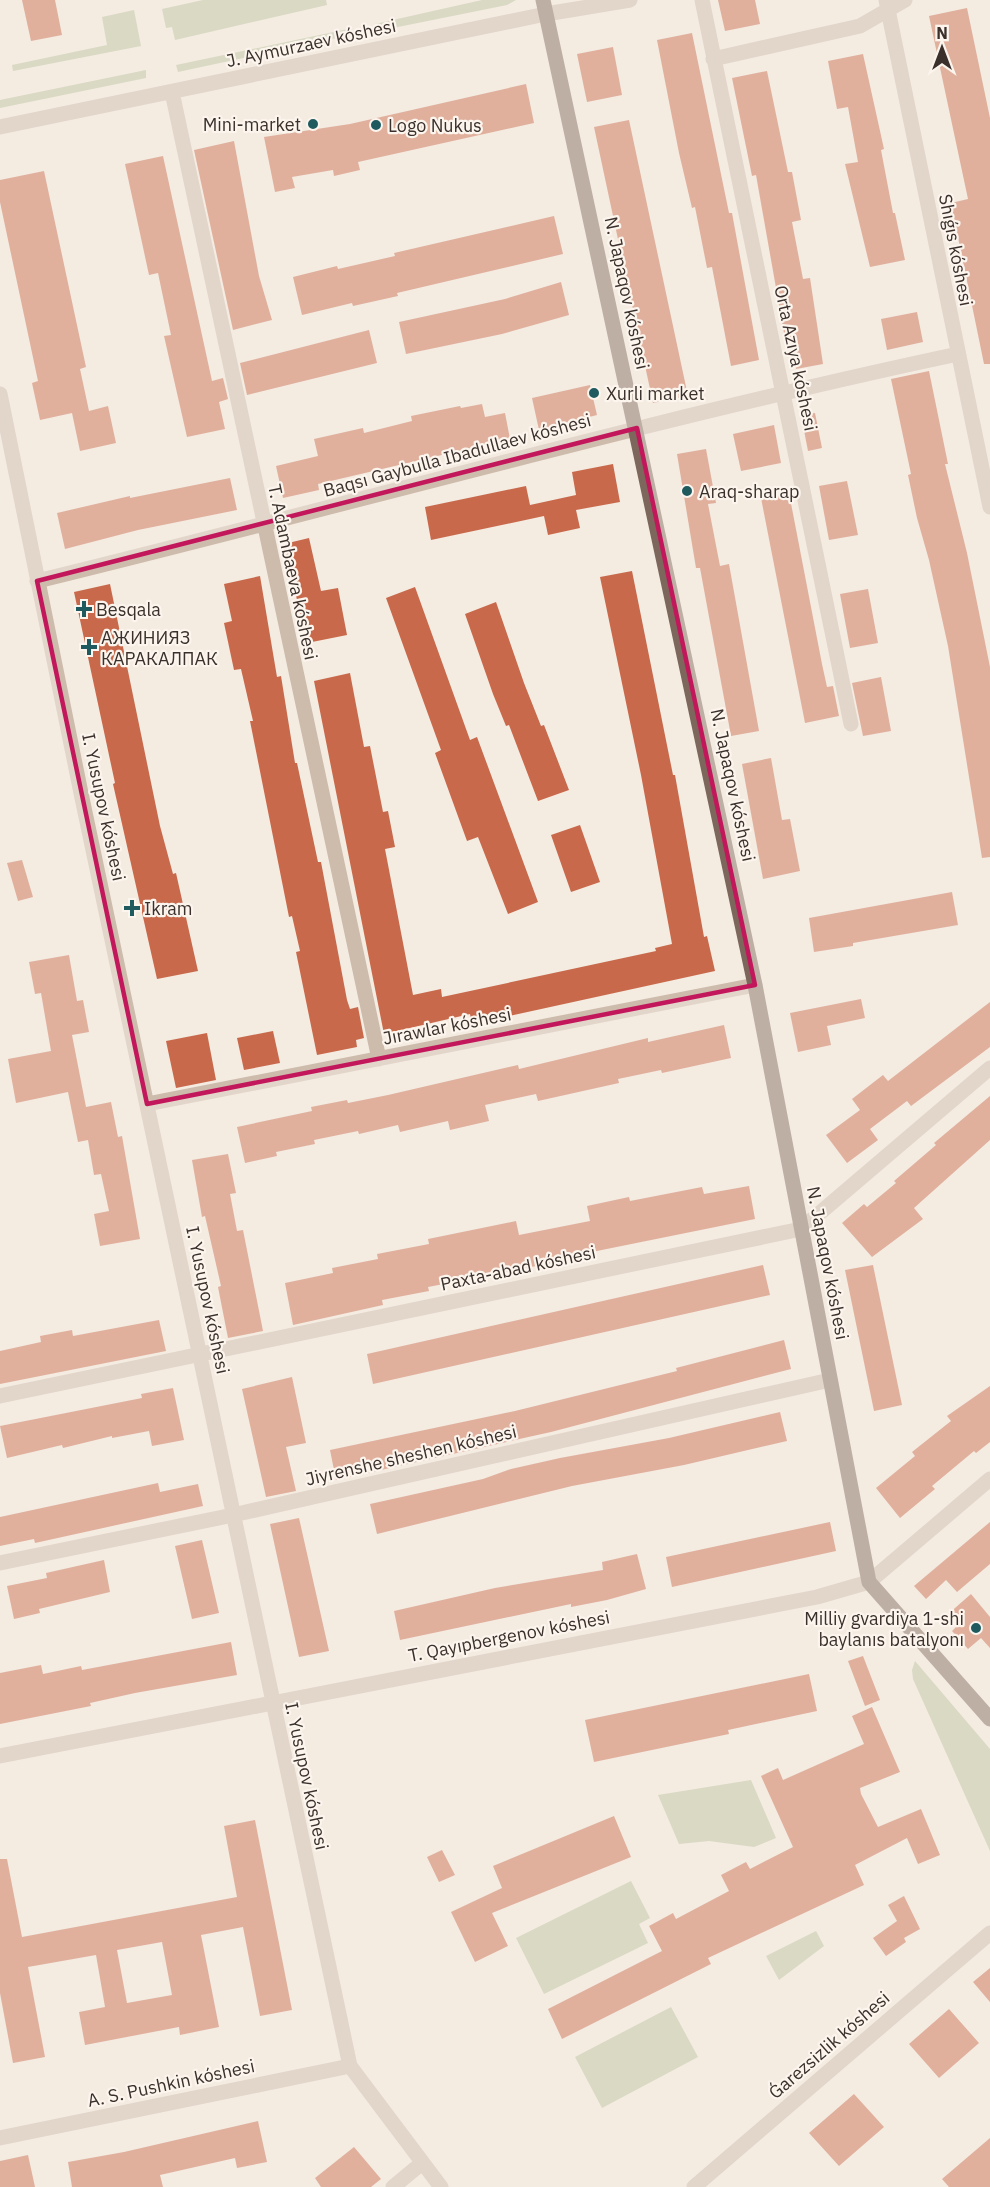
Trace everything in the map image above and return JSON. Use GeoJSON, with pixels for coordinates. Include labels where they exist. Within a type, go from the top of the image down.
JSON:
{"type":"FeatureCollection","features":[{"type":"Feature","properties":{"kind":"main road","name":"N. Japaqov kóshesi"},"geometry":{"type":"LineString","coordinates":[[544,7],[637,428],[755,986],[869,1582]]}},
{"type":"Feature","properties":{"kind":"main road"},"geometry":{"type":"LineString","coordinates":[[869,1582],[990,1719]]}},
{"type":"Feature","properties":{"kind":"street","name":"J. Aymurzaev kóshesi"},"geometry":{"type":"LineString","coordinates":[[0,127],[172,92],[544,7],[630,0]]}},
{"type":"Feature","properties":{"kind":"street","name":"Orta Azıya kóshesi"},"geometry":{"type":"LineString","coordinates":[[702,0],[851,724]]}},
{"type":"Feature","properties":{"kind":"street"},"geometry":{"type":"LineString","coordinates":[[713,59],[860,26],[887,4],[905,0]]}},
{"type":"Feature","properties":{"kind":"street","name":"Shıǵıs kóshesi"},"geometry":{"type":"LineString","coordinates":[[887,4],[990,507]]}},
{"type":"Feature","properties":{"kind":"street","name":"T. Adambaeva kóshesi"},"geometry":{"type":"LineString","coordinates":[[172,92],[263,526],[379,1059]]}},
{"type":"Feature","properties":{"kind":"street","name":"Baqsı Gaybulla Ibadullaev kóshesi"},"geometry":{"type":"LineString","coordinates":[[37,581],[263,526],[784,391],[958,354]]}},
{"type":"Feature","properties":{"kind":"street","name":"I. Yusupov kóshesi"},"geometry":{"type":"LineString","coordinates":[[0,394],[271,1702],[350,2066],[441,2187]]}},
{"type":"Feature","properties":{"kind":"street","name":"Jırawlar kóshesi"},"geometry":{"type":"LineString","coordinates":[[147,1104],[755,986]]}},
{"type":"Feature","properties":{"kind":"street","name":"Paxta-abad kóshesi"},"geometry":{"type":"LineString","coordinates":[[0,1396],[801,1229],[990,1068]]}},
{"type":"Feature","properties":{"kind":"street","name":"Jiyrenshe sheshen kóshesi"},"geometry":{"type":"LineString","coordinates":[[0,1563],[233,1515],[830,1380]]}},
{"type":"Feature","properties":{"kind":"street","name":"T. Qayıpbergenov kóshesi"},"geometry":{"type":"LineString","coordinates":[[0,1756],[817,1597],[869,1582],[990,1479]]}},
{"type":"Feature","properties":{"kind":"street","name":"Ǵarezsizlik kóshesi"},"geometry":{"type":"LineString","coordinates":[[694,2187],[990,1933]]}},
{"type":"Feature","properties":{"kind":"street","name":"A. S. Pushkin kóshesi"},"geometry":{"type":"LineString","coordinates":[[0,2138],[350,2066]]}},
{"type":"Feature","properties":{"kind":"street"},"geometry":{"type":"LineString","coordinates":[[393,2187],[422,2163]]}},
{"type":"Feature","properties":{"kind":"highlighted area"},"geometry":{"type":"Polygon","coordinates":[[[637,428],[755,985],[147,1104],[37,581],[637,428]]]}},
{"type":"Feature","properties":{"kind":"green space"},"geometry":{"type":"Polygon","coordinates":[[[203,0],[326,0],[327,5],[175,40],[172,27],[166,28],[162,9],[203,0]]]}},
{"type":"Feature","properties":{"kind":"green space"},"geometry":{"type":"Polygon","coordinates":[[[482,0],[516,0],[507,5],[378,31],[375,24],[482,0]]]}},
{"type":"Feature","properties":{"kind":"green space"},"geometry":{"type":"Polygon","coordinates":[[[134,10],[141,46],[13,71],[12,65],[107,45],[102,17],[134,10]]]}},
{"type":"Feature","properties":{"kind":"green space"},"geometry":{"type":"Polygon","coordinates":[[[348,29],[346,36],[178,72],[176,65],[348,29]]]}},
{"type":"Feature","properties":{"kind":"green space"},"geometry":{"type":"Polygon","coordinates":[[[146,70],[146,78],[0,108],[0,100],[146,70]]]}},
{"type":"Feature","properties":{"kind":"green space"},"geometry":{"type":"Polygon","coordinates":[[[915,1661],[990,1749],[990,1851],[913,1679],[912,1670],[915,1661]]]}},
{"type":"Feature","properties":{"kind":"green space"},"geometry":{"type":"Polygon","coordinates":[[[751,1780],[776,1838],[754,1847],[709,1841],[679,1844],[658,1795],[751,1780]]]}},
{"type":"Feature","properties":{"kind":"green space"},"geometry":{"type":"Polygon","coordinates":[[[631,1881],[650,1918],[639,1924],[648,1943],[544,1994],[516,1938],[631,1881]]]}},
{"type":"Feature","properties":{"kind":"green space"},"geometry":{"type":"Polygon","coordinates":[[[816,1931],[824,1946],[779,1980],[766,1956],[816,1931]]]}},
{"type":"Feature","properties":{"kind":"green space"},"geometry":{"type":"Polygon","coordinates":[[[671,2007],[698,2057],[602,2108],[575,2057],[671,2007]]]}},
{"type":"Feature","properties":{"kind":"building"},"geometry":{"type":"Polygon","coordinates":[[[22,0],[55,0],[62,35],[31,41],[22,0]]]}},
{"type":"Feature","properties":{"kind":"building"},"geometry":{"type":"Polygon","coordinates":[[[718,0],[755,0],[760,24],[725,31],[718,0]]]}},
{"type":"Feature","properties":{"kind":"building"},"geometry":{"type":"Polygon","coordinates":[[[967,8],[990,118],[990,364],[984,364],[951,203],[968,199],[929,16],[967,8]]]}},
{"type":"Feature","properties":{"kind":"building"},"geometry":{"type":"Polygon","coordinates":[[[692,33],[729,213],[732,213],[759,360],[731,366],[712,267],[707,268],[695,207],[692,208],[679,153],[657,40],[692,33]]]}},
{"type":"Feature","properties":{"kind":"building"},"geometry":{"type":"Polygon","coordinates":[[[613,47],[622,95],[587,102],[577,54],[613,47]]]}},
{"type":"Feature","properties":{"kind":"building"},"geometry":{"type":"Polygon","coordinates":[[[863,54],[884,149],[881,150],[893,213],[895,213],[905,260],[870,267],[845,164],[858,162],[848,107],[837,109],[828,61],[863,54]]]}},
{"type":"Feature","properties":{"kind":"building"},"geometry":{"type":"Polygon","coordinates":[[[767,71],[788,172],[792,172],[801,220],[792,222],[803,279],[810,278],[823,364],[796,369],[789,332],[784,333],[756,175],[752,176],[732,78],[767,71]]]}},
{"type":"Feature","properties":{"kind":"building"},"geometry":{"type":"Polygon","coordinates":[[[526,84],[534,123],[358,162],[360,170],[334,176],[333,170],[292,177],[295,188],[275,192],[264,137],[350,124],[526,84]]]}},
{"type":"Feature","properties":{"kind":"building"},"geometry":{"type":"Polygon","coordinates":[[[629,120],[688,396],[653,403],[594,127],[629,120]]]}},
{"type":"Feature","properties":{"kind":"building"},"geometry":{"type":"Polygon","coordinates":[[[234,141],[259,276],[272,320],[233,330],[194,150],[234,141]]]}},
{"type":"Feature","properties":{"kind":"building"},"geometry":{"type":"Polygon","coordinates":[[[163,156],[212,381],[223,378],[228,399],[219,402],[225,429],[187,437],[164,336],[171,335],[158,273],[149,275],[125,164],[163,156]]]}},
{"type":"Feature","properties":{"kind":"building"},"geometry":{"type":"Polygon","coordinates":[[[44,171],[86,367],[80,369],[89,411],[108,406],[116,443],[80,451],[72,413],[40,420],[32,383],[38,381],[0,202],[0,180],[44,171]]]}},
{"type":"Feature","properties":{"kind":"building"},"geometry":{"type":"Polygon","coordinates":[[[554,216],[563,254],[397,293],[398,296],[353,306],[352,303],[302,315],[293,277],[337,266],[338,269],[395,256],[394,253],[554,216]]]}},
{"type":"Feature","properties":{"kind":"building"},"geometry":{"type":"Polygon","coordinates":[[[561,282],[569,315],[502,334],[406,354],[399,322],[505,299],[561,282]]]}},
{"type":"Feature","properties":{"kind":"building"},"geometry":{"type":"Polygon","coordinates":[[[917,312],[923,342],[887,350],[881,319],[917,312]]]}},
{"type":"Feature","properties":{"kind":"building"},"geometry":{"type":"Polygon","coordinates":[[[369,330],[377,363],[247,395],[240,363],[369,330]]]}},
{"type":"Feature","properties":{"kind":"building"},"geometry":{"type":"Polygon","coordinates":[[[929,371],[948,464],[945,464],[967,553],[990,667],[990,857],[982,858],[948,646],[917,518],[908,475],[911,474],[891,379],[929,371]]]}},
{"type":"Feature","properties":{"kind":"building"},"geometry":{"type":"Polygon","coordinates":[[[590,385],[597,415],[539,430],[532,398],[590,385]]]}},
{"type":"Feature","properties":{"kind":"building"},"geometry":{"type":"Polygon","coordinates":[[[482,404],[485,417],[505,413],[510,439],[318,484],[319,490],[283,498],[276,466],[318,456],[314,439],[363,428],[364,433],[412,421],[411,416],[482,404]]]}},
{"type":"Feature","properties":{"kind":"building"},"geometry":{"type":"Polygon","coordinates":[[[815,413],[822,448],[808,451],[801,415],[815,413]]]}},
{"type":"Feature","properties":{"kind":"building"},"geometry":{"type":"Polygon","coordinates":[[[774,425],[781,463],[741,471],[733,434],[774,425]]]}},
{"type":"Feature","properties":{"kind":"building"},"geometry":{"type":"Polygon","coordinates":[[[706,449],[716,503],[708,504],[720,566],[729,564],[759,731],[731,736],[700,568],[696,568],[677,454],[706,449]]]}},
{"type":"Feature","properties":{"kind":"building"},"geometry":{"type":"Polygon","coordinates":[[[613,464],[620,502],[576,510],[580,528],[548,535],[544,516],[431,540],[425,507],[526,486],[530,505],[576,495],[572,472],[613,464]]]}},
{"type":"Feature","properties":{"kind":"building"},"geometry":{"type":"Polygon","coordinates":[[[230,478],[237,510],[138,530],[65,549],[57,513],[130,496],[130,498],[230,478]]]}},
{"type":"Feature","properties":{"kind":"building"},"geometry":{"type":"Polygon","coordinates":[[[847,481],[858,535],[829,540],[819,486],[847,481]]]}},
{"type":"Feature","properties":{"kind":"building"},"geometry":{"type":"Polygon","coordinates":[[[789,493],[827,687],[833,686],[839,716],[805,723],[761,498],[789,493]]]}},
{"type":"Feature","properties":{"kind":"building"},"geometry":{"type":"Polygon","coordinates":[[[309,538],[321,591],[338,588],[347,635],[307,643],[284,544],[309,538]]]}},
{"type":"Feature","properties":{"kind":"building"},"geometry":{"type":"Polygon","coordinates":[[[632,571],[673,775],[675,775],[704,937],[707,936],[715,971],[472,1024],[470,1014],[384,1034],[314,681],[350,673],[364,747],[370,746],[383,812],[388,811],[395,847],[385,849],[413,995],[441,989],[442,997],[656,951],[655,948],[672,944],[641,775],[600,577],[632,571]]]}},
{"type":"Feature","properties":{"kind":"building"},"geometry":{"type":"Polygon","coordinates":[[[260,576],[277,677],[281,676],[295,763],[297,763],[318,862],[321,862],[347,1000],[350,1009],[358,1007],[364,1038],[356,1040],[357,1047],[317,1055],[296,952],[300,951],[292,916],[289,917],[250,721],[253,721],[241,669],[234,670],[224,623],[232,621],[224,584],[260,576]]]}},
{"type":"Feature","properties":{"kind":"building"},"geometry":{"type":"Polygon","coordinates":[[[110,584],[160,826],[173,874],[176,873],[198,971],[157,979],[113,784],[115,783],[74,592],[110,584]]]}},
{"type":"Feature","properties":{"kind":"building"},"geometry":{"type":"Polygon","coordinates":[[[415,587],[470,740],[477,737],[538,902],[508,914],[478,837],[467,841],[435,753],[441,750],[386,598],[415,587]]]}},
{"type":"Feature","properties":{"kind":"building"},"geometry":{"type":"Polygon","coordinates":[[[868,589],[878,643],[850,648],[840,594],[868,589]]]}},
{"type":"Feature","properties":{"kind":"building"},"geometry":{"type":"Polygon","coordinates":[[[496,602],[524,683],[541,726],[544,725],[569,790],[538,801],[509,725],[506,726],[493,694],[465,614],[496,602]]]}},
{"type":"Feature","properties":{"kind":"building"},"geometry":{"type":"Polygon","coordinates":[[[881,677],[891,731],[863,736],[852,683],[881,677]]]}},
{"type":"Feature","properties":{"kind":"building"},"geometry":{"type":"Polygon","coordinates":[[[771,758],[782,820],[790,819],[800,871],[763,879],[742,764],[771,758]]]}},
{"type":"Feature","properties":{"kind":"building"},"geometry":{"type":"Polygon","coordinates":[[[580,825],[600,882],[571,892],[551,835],[580,825]]]}},
{"type":"Feature","properties":{"kind":"building"},"geometry":{"type":"Polygon","coordinates":[[[22,860],[33,897],[18,901],[7,863],[22,860]]]}},
{"type":"Feature","properties":{"kind":"building"},"geometry":{"type":"Polygon","coordinates":[[[952,892],[958,925],[814,952],[809,918],[952,892]]]}},
{"type":"Feature","properties":{"kind":"building"},"geometry":{"type":"Polygon","coordinates":[[[69,955],[77,1001],[83,1000],[89,1032],[72,1035],[86,1107],[111,1102],[118,1137],[122,1136],[140,1239],[100,1246],[94,1214],[109,1211],[101,1174],[94,1175],[88,1140],[78,1142],[68,1092],[16,1103],[8,1059],[51,1051],[41,993],[35,994],[29,962],[69,955]]]}},
{"type":"Feature","properties":{"kind":"building"},"geometry":{"type":"Polygon","coordinates":[[[861,999],[865,1018],[827,1026],[831,1045],[798,1052],[790,1013],[861,999]]]}},
{"type":"Feature","properties":{"kind":"building"},"geometry":{"type":"Polygon","coordinates":[[[990,1002],[990,1047],[911,1106],[907,1101],[870,1129],[878,1140],[847,1163],[826,1135],[860,1110],[852,1099],[883,1075],[888,1081],[990,1002]]]}},
{"type":"Feature","properties":{"kind":"building"},"geometry":{"type":"Polygon","coordinates":[[[724,1025],[731,1058],[662,1073],[661,1070],[618,1079],[619,1083],[538,1101],[536,1094],[485,1105],[489,1121],[450,1130],[448,1121],[400,1132],[398,1125],[359,1134],[358,1131],[314,1140],[315,1144],[276,1152],[277,1156],[245,1163],[237,1127],[312,1111],[311,1107],[347,1100],[348,1103],[518,1065],[519,1069],[648,1038],[648,1042],[724,1025]]]}},
{"type":"Feature","properties":{"kind":"building"},"geometry":{"type":"Polygon","coordinates":[[[273,1031],[280,1063],[244,1070],[237,1038],[273,1031]]]}},
{"type":"Feature","properties":{"kind":"building"},"geometry":{"type":"Polygon","coordinates":[[[207,1033],[216,1080],[176,1088],[166,1041],[207,1033]]]}},
{"type":"Feature","properties":{"kind":"building"},"geometry":{"type":"Polygon","coordinates":[[[990,1096],[990,1140],[914,1208],[923,1219],[872,1257],[842,1223],[864,1204],[867,1207],[896,1183],[894,1181],[936,1145],[934,1143],[990,1096]]]}},
{"type":"Feature","properties":{"kind":"building"},"geometry":{"type":"Polygon","coordinates":[[[228,1154],[236,1193],[230,1194],[237,1231],[243,1230],[263,1331],[228,1338],[218,1287],[221,1286],[205,1216],[202,1217],[192,1160],[228,1154]]]}},
{"type":"Feature","properties":{"kind":"building"},"geometry":{"type":"Polygon","coordinates":[[[749,1186],[755,1219],[582,1254],[583,1257],[428,1287],[429,1291],[382,1300],[383,1305],[293,1325],[285,1283],[333,1273],[332,1268],[378,1259],[377,1254],[429,1244],[428,1239],[516,1221],[519,1235],[590,1221],[587,1206],[629,1197],[630,1201],[702,1187],[704,1194],[749,1186]]]}},
{"type":"Feature","properties":{"kind":"building"},"geometry":{"type":"Polygon","coordinates":[[[763,1265],[770,1295],[373,1384],[367,1354],[763,1265]]]}},
{"type":"Feature","properties":{"kind":"building"},"geometry":{"type":"Polygon","coordinates":[[[873,1265],[902,1405],[874,1411],[845,1270],[873,1265]]]}},
{"type":"Feature","properties":{"kind":"building"},"geometry":{"type":"Polygon","coordinates":[[[159,1320],[166,1351],[0,1384],[0,1351],[41,1342],[40,1336],[72,1330],[73,1336],[159,1320]]]}},
{"type":"Feature","properties":{"kind":"building"},"geometry":{"type":"Polygon","coordinates":[[[784,1340],[791,1369],[551,1432],[336,1480],[330,1450],[515,1411],[677,1371],[676,1368],[784,1340]]]}},
{"type":"Feature","properties":{"kind":"building"},"geometry":{"type":"Polygon","coordinates":[[[292,1377],[306,1443],[286,1447],[296,1491],[266,1497],[242,1389],[292,1377]]]}},
{"type":"Feature","properties":{"kind":"building"},"geometry":{"type":"Polygon","coordinates":[[[990,1386],[990,1442],[976,1453],[974,1451],[932,1486],[935,1489],[900,1518],[876,1488],[915,1456],[912,1452],[951,1421],[947,1416],[990,1386]]]}},
{"type":"Feature","properties":{"kind":"building"},"geometry":{"type":"Polygon","coordinates":[[[173,1388],[184,1440],[152,1446],[149,1431],[112,1438],[112,1436],[63,1448],[62,1445],[7,1458],[0,1426],[142,1398],[141,1394],[173,1388]]]}},
{"type":"Feature","properties":{"kind":"building"},"geometry":{"type":"Polygon","coordinates":[[[780,1412],[787,1441],[684,1465],[572,1486],[377,1534],[370,1504],[483,1479],[511,1469],[560,1458],[669,1438],[780,1412]]]}},
{"type":"Feature","properties":{"kind":"building"},"geometry":{"type":"Polygon","coordinates":[[[158,1483],[160,1492],[198,1484],[203,1506],[35,1543],[34,1539],[0,1546],[0,1517],[158,1483]]]}},
{"type":"Feature","properties":{"kind":"building"},"geometry":{"type":"Polygon","coordinates":[[[299,1518],[329,1651],[299,1657],[270,1524],[299,1518]]]}},
{"type":"Feature","properties":{"kind":"building"},"geometry":{"type":"Polygon","coordinates":[[[830,1522],[836,1551],[672,1587],[666,1557],[830,1522]]]}},
{"type":"Feature","properties":{"kind":"building"},"geometry":{"type":"Polygon","coordinates":[[[990,1522],[990,1564],[957,1592],[946,1580],[926,1599],[914,1586],[990,1522]]]}},
{"type":"Feature","properties":{"kind":"building"},"geometry":{"type":"Polygon","coordinates":[[[202,1540],[219,1613],[192,1619],[175,1546],[202,1540]]]}},
{"type":"Feature","properties":{"kind":"building"},"geometry":{"type":"Polygon","coordinates":[[[637,1554],[646,1589],[607,1600],[571,1607],[571,1604],[400,1640],[394,1611],[495,1588],[603,1570],[602,1562],[637,1554]]]}},
{"type":"Feature","properties":{"kind":"building"},"geometry":{"type":"Polygon","coordinates":[[[104,1560],[110,1592],[39,1609],[40,1613],[14,1619],[7,1586],[47,1578],[46,1573],[104,1560]]]}},
{"type":"Feature","properties":{"kind":"building"},"geometry":{"type":"Polygon","coordinates":[[[971,1594],[990,1617],[990,1648],[981,1638],[968,1649],[952,1631],[957,1626],[947,1615],[971,1594]]]}},
{"type":"Feature","properties":{"kind":"building"},"geometry":{"type":"Polygon","coordinates":[[[231,1642],[237,1675],[135,1693],[90,1703],[91,1706],[0,1724],[0,1673],[41,1665],[43,1674],[81,1666],[82,1670],[231,1642]]]}},
{"type":"Feature","properties":{"kind":"building"},"geometry":{"type":"Polygon","coordinates":[[[863,1656],[880,1700],[865,1706],[848,1661],[863,1656]]]}},
{"type":"Feature","properties":{"kind":"building"},"geometry":{"type":"Polygon","coordinates":[[[809,1674],[817,1711],[728,1730],[729,1734],[594,1762],[585,1720],[809,1674]]]}},
{"type":"Feature","properties":{"kind":"building"},"geometry":{"type":"Polygon","coordinates":[[[872,1707],[900,1772],[860,1788],[861,1794],[878,1827],[921,1809],[940,1855],[918,1864],[907,1838],[855,1865],[864,1885],[708,1958],[711,1964],[562,2039],[548,2009],[662,1951],[649,1926],[673,1913],[676,1919],[729,1891],[721,1875],[746,1862],[750,1869],[793,1847],[761,1776],[778,1768],[783,1780],[864,1744],[852,1716],[872,1707]]]}},
{"type":"Feature","properties":{"kind":"building"},"geometry":{"type":"Polygon","coordinates":[[[614,1816],[631,1857],[492,1913],[508,1946],[475,1962],[451,1912],[502,1888],[493,1866],[614,1816]]]}},
{"type":"Feature","properties":{"kind":"building"},"geometry":{"type":"Polygon","coordinates":[[[255,1820],[292,2010],[260,2016],[243,1927],[201,1935],[219,2027],[180,2035],[179,2027],[85,2045],[79,2012],[105,2007],[96,1955],[28,1967],[45,2057],[13,2063],[0,1993],[0,1859],[7,1859],[22,1937],[237,1897],[224,1826],[255,1820]],[[162,1942],[117,1950],[127,2003],[172,1995],[162,1942]]]}},
{"type":"Feature","properties":{"kind":"building"},"geometry":{"type":"Polygon","coordinates":[[[442,1850],[455,1875],[439,1882],[427,1857],[442,1850]]]}},
{"type":"Feature","properties":{"kind":"building"},"geometry":{"type":"Polygon","coordinates":[[[904,1896],[920,1929],[904,1938],[906,1942],[886,1956],[873,1938],[897,1921],[888,1905],[904,1896]]]}},
{"type":"Feature","properties":{"kind":"building"},"geometry":{"type":"Polygon","coordinates":[[[990,1968],[990,2002],[973,1982],[990,1968]]]}},
{"type":"Feature","properties":{"kind":"building"},"geometry":{"type":"Polygon","coordinates":[[[949,2009],[979,2043],[939,2078],[909,2044],[949,2009]]]}},
{"type":"Feature","properties":{"kind":"building"},"geometry":{"type":"Polygon","coordinates":[[[854,2094],[884,2127],[839,2166],[809,2133],[854,2094]]]}},
{"type":"Feature","properties":{"kind":"building"},"geometry":{"type":"Polygon","coordinates":[[[258,2121],[267,2162],[237,2168],[235,2158],[160,2175],[163,2187],[72,2187],[68,2162],[124,2152],[258,2121]]]}},
{"type":"Feature","properties":{"kind":"building"},"geometry":{"type":"Polygon","coordinates":[[[990,2138],[990,2187],[949,2187],[942,2179],[990,2138]]]}},
{"type":"Feature","properties":{"kind":"building"},"geometry":{"type":"Polygon","coordinates":[[[354,2147],[381,2179],[371,2187],[321,2187],[315,2178],[354,2147]]]}},
{"type":"Feature","properties":{"kind":"building"},"geometry":{"type":"Polygon","coordinates":[[[28,2155],[35,2187],[0,2187],[0,2161],[28,2155]]]}},
{"type":"Feature","properties":{"kind":"place","name":"Mini-market"},"geometry":{"type":"Point","coordinates":[313,124]}},
{"type":"Feature","properties":{"kind":"place","name":"Logo Nukus"},"geometry":{"type":"Point","coordinates":[376,125]}},
{"type":"Feature","properties":{"kind":"place","name":"Xurli market"},"geometry":{"type":"Point","coordinates":[594,393]}},
{"type":"Feature","properties":{"kind":"place","name":"Araq-sharap"},"geometry":{"type":"Point","coordinates":[687,491]}},
{"type":"Feature","properties":{"kind":"place","name":"Besqala"},"geometry":{"type":"Point","coordinates":[84,609]}},
{"type":"Feature","properties":{"kind":"place","name":"АЖИНИЯЗ КАРАКАЛПАК"},"geometry":{"type":"Point","coordinates":[89,647]}},
{"type":"Feature","properties":{"kind":"place","name":"Ikram"},"geometry":{"type":"Point","coordinates":[132,908]}},
{"type":"Feature","properties":{"kind":"place","name":"Milliy gvardiya 1-shi baylanıs batalyonı"},"geometry":{"type":"Point","coordinates":[976,1628]}}]}
